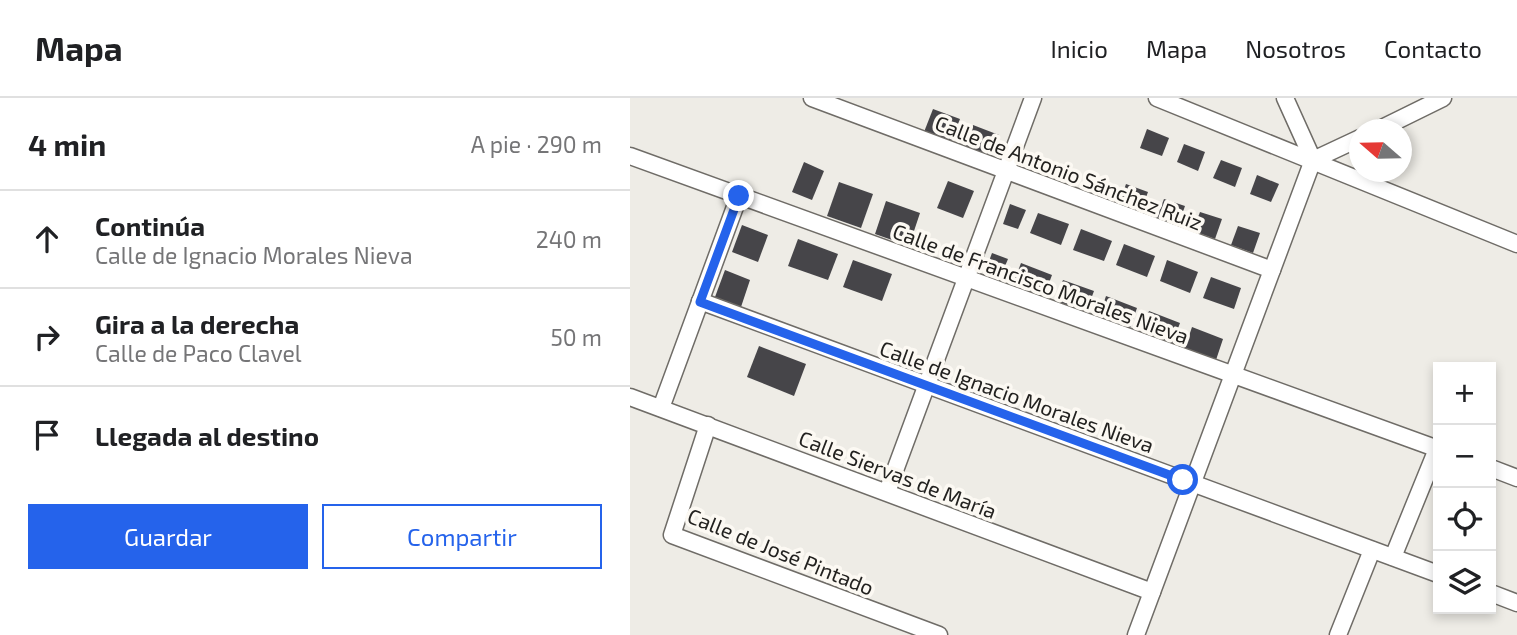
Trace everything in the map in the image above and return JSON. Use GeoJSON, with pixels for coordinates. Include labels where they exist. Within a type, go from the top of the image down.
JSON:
{"type":"FeatureCollection","features":[{"type":"Feature","properties":{"kind":"street","name":"Calle de Antonio Sánchez Ruiz"},"geometry":{"type":"LineString","coordinates":[[812,98],[1272,270]]}},
{"type":"Feature","properties":{"kind":"street"},"geometry":{"type":"LineString","coordinates":[[887,492],[1033,98]]}},
{"type":"Feature","properties":{"kind":"street"},"geometry":{"type":"LineString","coordinates":[[1157,98],[1517,244]]}},
{"type":"Feature","properties":{"kind":"street"},"geometry":{"type":"LineString","coordinates":[[1285,98],[1313,160]]}},
{"type":"Feature","properties":{"kind":"street"},"geometry":{"type":"LineString","coordinates":[[1400,119],[1443,98]]}},
{"type":"Feature","properties":{"kind":"street"},"geometry":{"type":"LineString","coordinates":[[1136,635],[1313,160],[1349,143]]}},
{"type":"Feature","properties":{"kind":"street","name":"Calle de Francisco Morales Nieva"},"geometry":{"type":"LineString","coordinates":[[630,156],[1433,447]]}},
{"type":"Feature","properties":{"kind":"street"},"geometry":{"type":"LineString","coordinates":[[661,408],[739,196]]}},
{"type":"Feature","properties":{"kind":"street","name":"Calle de Ignacio Morales Nieva"},"geometry":{"type":"LineString","coordinates":[[700,302],[1433,572]]}},
{"type":"Feature","properties":{"kind":"street","name":"Calle Siervas de María"},"geometry":{"type":"LineString","coordinates":[[630,397],[1152,592]]}},
{"type":"Feature","properties":{"kind":"street","name":"Calle de José Pintado"},"geometry":{"type":"LineString","coordinates":[[708,425],[672,535],[939,635]]}},
{"type":"Feature","properties":{"kind":"street"},"geometry":{"type":"LineString","coordinates":[[1393,557],[1433,461]]}},
{"type":"Feature","properties":{"kind":"street"},"geometry":{"type":"LineString","coordinates":[[1496,470],[1517,478]]}},
{"type":"Feature","properties":{"kind":"street"},"geometry":{"type":"LineString","coordinates":[[1338,635],[1372,550]]}},
{"type":"Feature","properties":{"kind":"street"},"geometry":{"type":"LineString","coordinates":[[1496,595],[1517,603]]}},
{"type":"Feature","properties":{"kind":"building"},"geometry":{"type":"Polygon","coordinates":[[[933,109],[960,119],[951,142],[924,132],[933,109]]]}},
{"type":"Feature","properties":{"kind":"building"},"geometry":{"type":"Polygon","coordinates":[[[973,125],[999,135],[991,157],[965,147],[973,125]]]}},
{"type":"Feature","properties":{"kind":"building"},"geometry":{"type":"Polygon","coordinates":[[[1147,129],[1169,138],[1162,156],[1140,148],[1147,129]]]}},
{"type":"Feature","properties":{"kind":"building"},"geometry":{"type":"Polygon","coordinates":[[[1184,144],[1205,152],[1198,171],[1177,162],[1184,144]]]}},
{"type":"Feature","properties":{"kind":"building"},"geometry":{"type":"Polygon","coordinates":[[[1221,160],[1242,168],[1235,187],[1213,178],[1221,160]]]}},
{"type":"Feature","properties":{"kind":"building"},"geometry":{"type":"Polygon","coordinates":[[[804,162],[824,171],[812,200],[792,192],[804,162]]]}},
{"type":"Feature","properties":{"kind":"building"},"geometry":{"type":"Polygon","coordinates":[[[1257,175],[1279,184],[1271,202],[1250,194],[1257,175]]]}},
{"type":"Feature","properties":{"kind":"building"},"geometry":{"type":"Polygon","coordinates":[[[948,181],[974,191],[963,218],[937,208],[948,181]]]}},
{"type":"Feature","properties":{"kind":"building"},"geometry":{"type":"Polygon","coordinates":[[[839,182],[873,194],[861,228],[827,216],[839,182]]]}},
{"type":"Feature","properties":{"kind":"building"},"geometry":{"type":"Polygon","coordinates":[[[1126,184],[1148,192],[1141,211],[1119,204],[1126,184]]]}},
{"type":"Feature","properties":{"kind":"building"},"geometry":{"type":"Polygon","coordinates":[[[1164,199],[1185,206],[1178,226],[1157,218],[1164,199]]]}},
{"type":"Feature","properties":{"kind":"building"},"geometry":{"type":"Polygon","coordinates":[[[886,201],[920,213],[909,246],[875,234],[886,201]]]}},
{"type":"Feature","properties":{"kind":"building"},"geometry":{"type":"Polygon","coordinates":[[[1010,204],[1026,210],[1018,229],[1003,224],[1010,204]]]}},
{"type":"Feature","properties":{"kind":"building"},"geometry":{"type":"Polygon","coordinates":[[[1200,212],[1222,219],[1215,239],[1193,231],[1200,212]]]}},
{"type":"Feature","properties":{"kind":"building"},"geometry":{"type":"Polygon","coordinates":[[[1038,213],[1069,224],[1061,245],[1030,233],[1038,213]]]}},
{"type":"Feature","properties":{"kind":"building"},"geometry":{"type":"Polygon","coordinates":[[[742,225],[768,235],[758,262],[732,252],[742,225]]]}},
{"type":"Feature","properties":{"kind":"building"},"geometry":{"type":"Polygon","coordinates":[[[1238,226],[1260,233],[1253,253],[1231,245],[1238,226]]]}},
{"type":"Feature","properties":{"kind":"building"},"geometry":{"type":"Polygon","coordinates":[[[1081,229],[1112,241],[1104,261],[1073,250],[1081,229]]]}},
{"type":"Feature","properties":{"kind":"building"},"geometry":{"type":"Polygon","coordinates":[[[798,239],[838,254],[828,280],[788,266],[798,239]]]}},
{"type":"Feature","properties":{"kind":"building"},"geometry":{"type":"Polygon","coordinates":[[[1124,244],[1155,256],[1147,277],[1116,265],[1124,244]]]}},
{"type":"Feature","properties":{"kind":"building"},"geometry":{"type":"Polygon","coordinates":[[[992,253],[1008,259],[1000,278],[985,272],[992,253]]]}},
{"type":"Feature","properties":{"kind":"building"},"geometry":{"type":"Polygon","coordinates":[[[853,260],[892,274],[882,301],[843,287],[853,260]]]}},
{"type":"Feature","properties":{"kind":"building"},"geometry":{"type":"Polygon","coordinates":[[[1167,260],[1198,272],[1190,293],[1160,281],[1167,260]]]}},
{"type":"Feature","properties":{"kind":"building"},"geometry":{"type":"Polygon","coordinates":[[[1021,263],[1052,275],[1044,296],[1013,284],[1021,263]]]}},
{"type":"Feature","properties":{"kind":"building"},"geometry":{"type":"Polygon","coordinates":[[[725,270],[750,280],[741,307],[715,297],[725,270]]]}},
{"type":"Feature","properties":{"kind":"building"},"geometry":{"type":"Polygon","coordinates":[[[1211,277],[1241,288],[1234,309],[1203,298],[1211,277]]]}},
{"type":"Feature","properties":{"kind":"building"},"geometry":{"type":"Polygon","coordinates":[[[1063,280],[1094,291],[1086,312],[1055,301],[1063,280]]]}},
{"type":"Feature","properties":{"kind":"building"},"geometry":{"type":"Polygon","coordinates":[[[1106,296],[1137,308],[1130,328],[1099,317],[1106,296]]]}},
{"type":"Feature","properties":{"kind":"building"},"geometry":{"type":"Polygon","coordinates":[[[1149,311],[1180,323],[1172,344],[1141,332],[1149,311]]]}},
{"type":"Feature","properties":{"kind":"building"},"geometry":{"type":"Polygon","coordinates":[[[1192,327],[1223,339],[1216,360],[1185,348],[1192,327]]]}},
{"type":"Feature","properties":{"kind":"building"},"geometry":{"type":"Polygon","coordinates":[[[759,346],[806,364],[794,396],[747,377],[759,346]]]}},
{"type":"Feature","properties":{"kind":"route"},"geometry":{"type":"LineString","coordinates":[[739,196],[700,302],[1183,480]]}}]}
